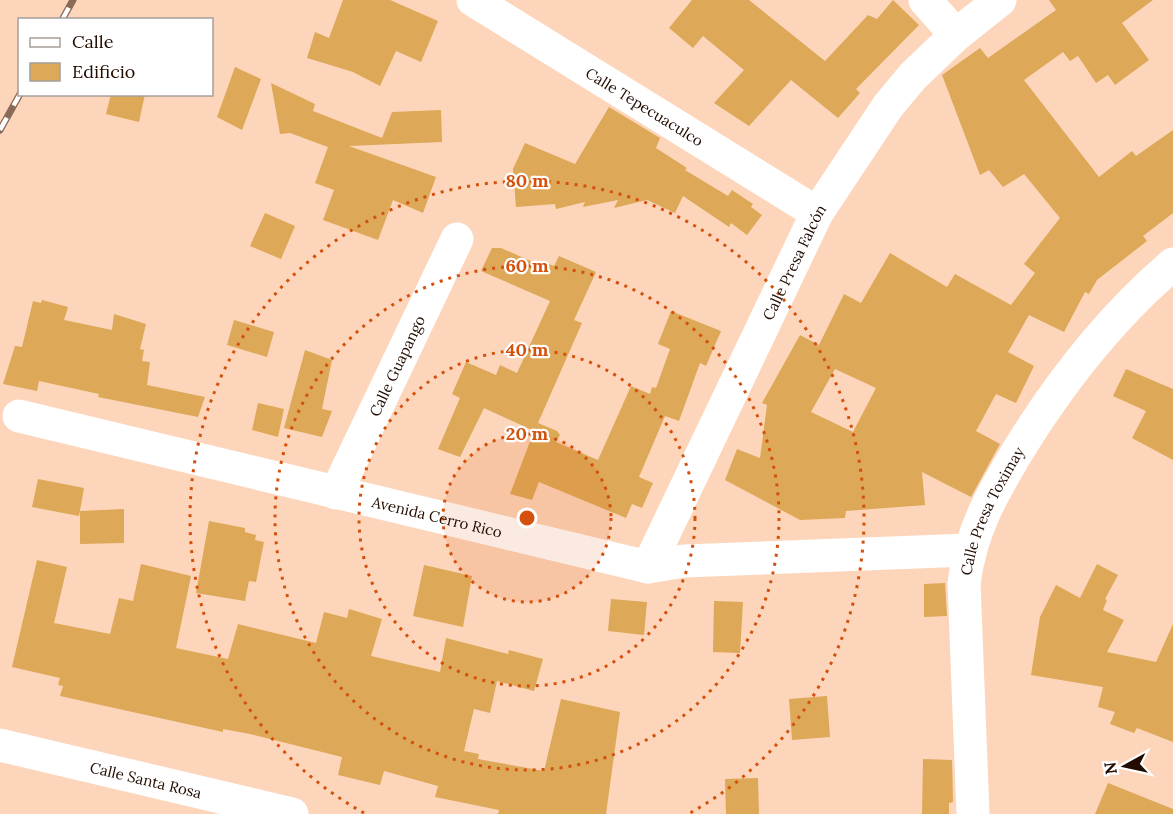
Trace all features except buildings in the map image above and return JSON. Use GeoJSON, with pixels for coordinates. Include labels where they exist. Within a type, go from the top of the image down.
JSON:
{"type":"FeatureCollection","features":[{"type":"Feature","properties":{"kind":"street","name":"Calle Tepecuaculco"},"geometry":{"type":"LineString","coordinates":[[473,0],[817,213]]}},
{"type":"Feature","properties":{"kind":"street"},"geometry":{"type":"LineString","coordinates":[[924,0],[956,35]]}},
{"type":"Feature","properties":{"kind":"street","name":"Calle Presa Falcón"},"geometry":{"type":"LineString","coordinates":[[648,567],[817,213],[888,106],[913,76],[956,35],[1000,0]]}},
{"type":"Feature","properties":{"kind":"street","name":"Calle Guapango"},"geometry":{"type":"LineString","coordinates":[[336,493],[457,239]]}},
{"type":"Feature","properties":{"kind":"street","name":"Calle Presa Toximay"},"geometry":{"type":"LineString","coordinates":[[973,814],[963,583],[968,550],[981,518],[1004,474],[1075,364],[1108,326],[1173,264]]}},
{"type":"Feature","properties":{"kind":"street","name":"Avenida Cerro Rico"},"geometry":{"type":"LineString","coordinates":[[19,416],[648,567],[684,561],[968,550]]}},
{"type":"Feature","properties":{"kind":"street","name":"Calle Santa Rosa"},"geometry":{"type":"LineString","coordinates":[[0,745],[292,814]]}},
{"type":"Feature","properties":{"kind":"railway"},"geometry":{"type":"LineString","coordinates":[[63,18],[73,0]]}},
{"type":"Feature","properties":{"kind":"railway"},"geometry":{"type":"LineString","coordinates":[[0,130],[19,96]]}}]}
